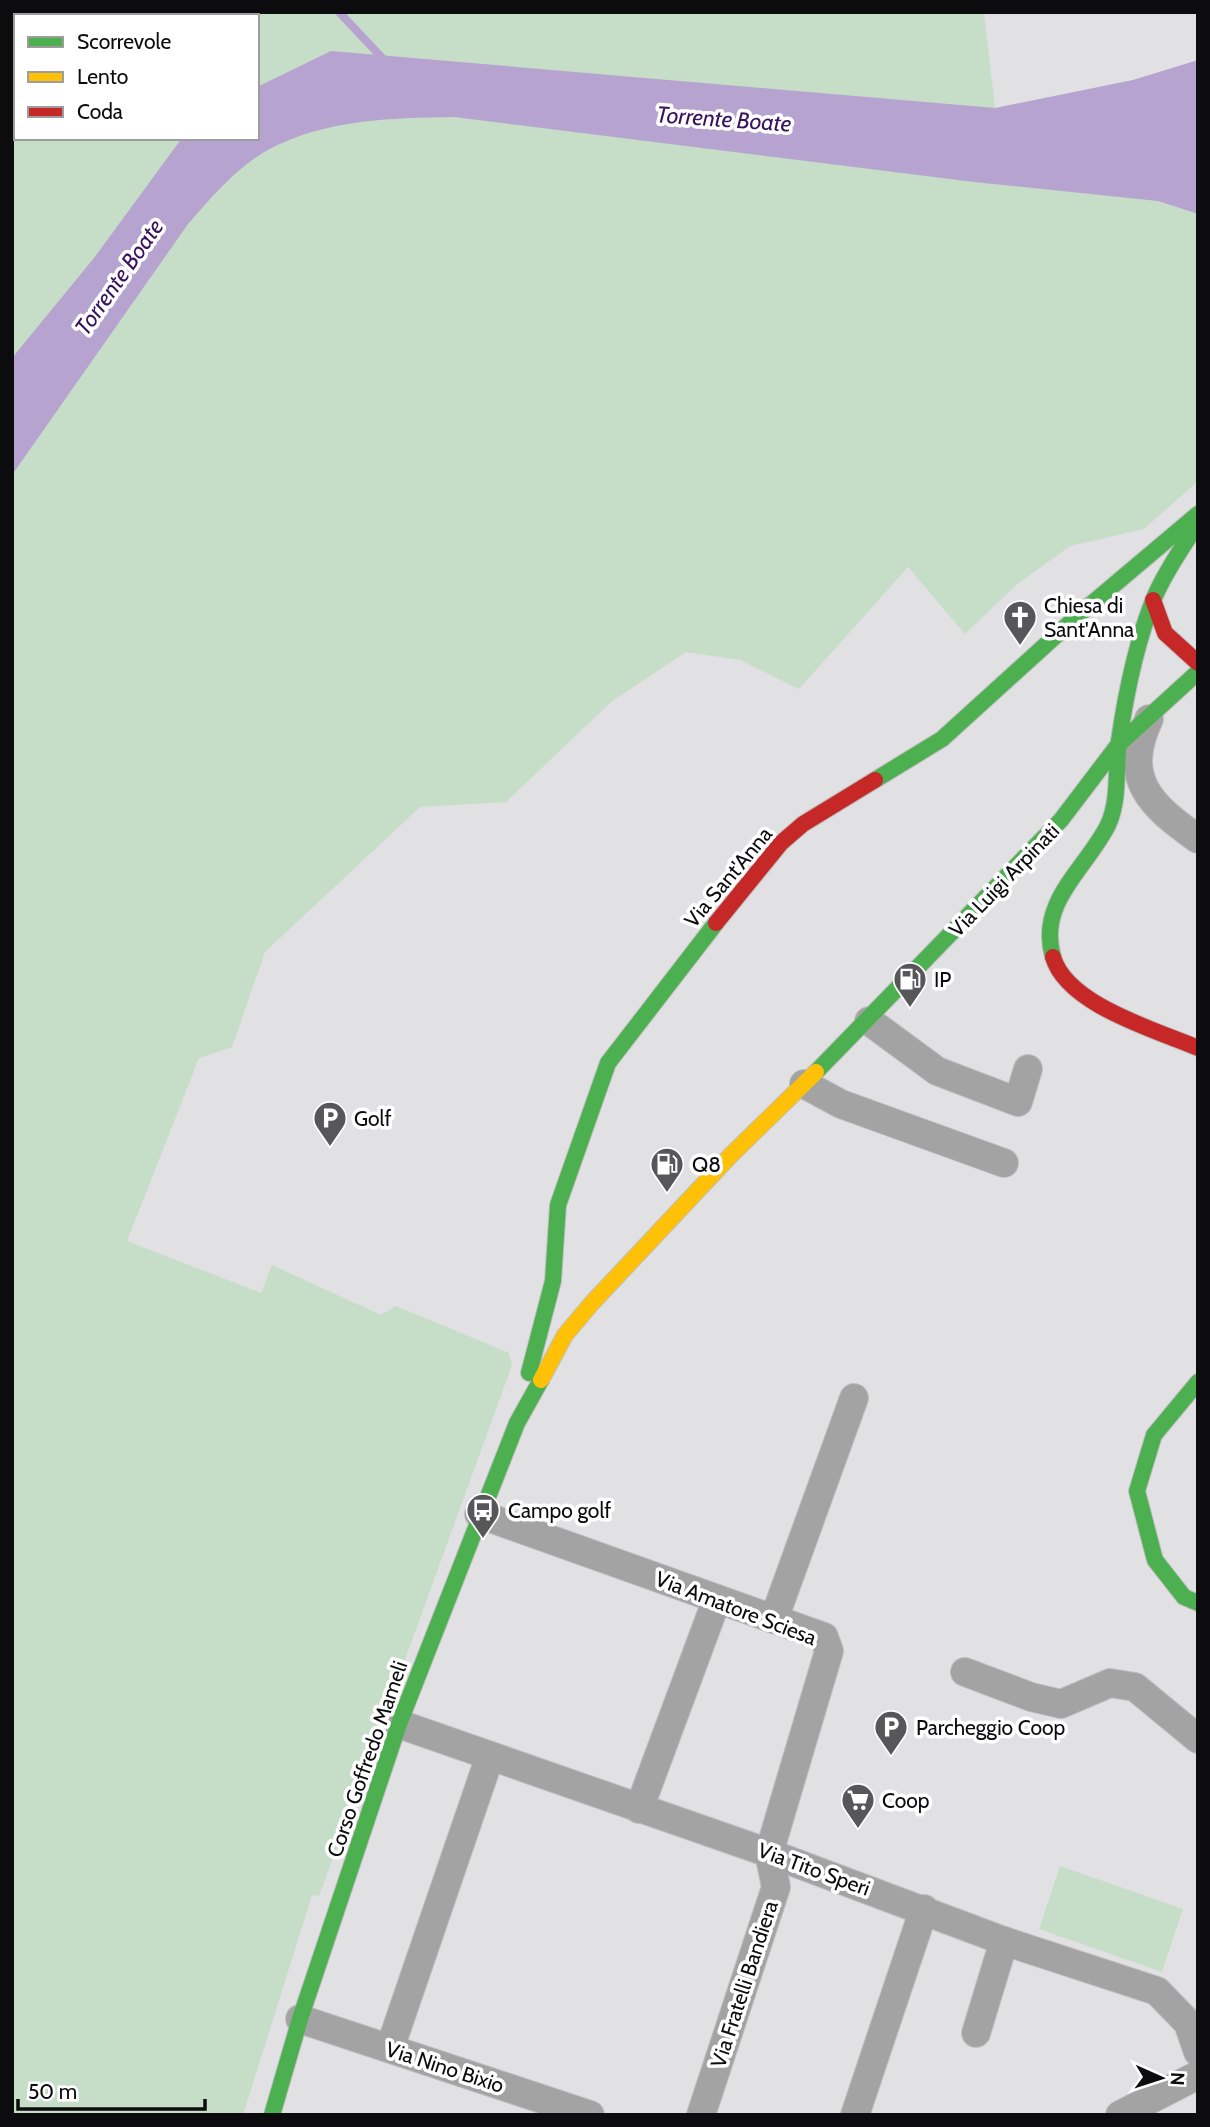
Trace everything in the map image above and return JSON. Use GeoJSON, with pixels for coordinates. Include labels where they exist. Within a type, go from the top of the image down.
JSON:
{"type":"FeatureCollection","features":[{"type":"Feature","properties":{"kind":"main road","name":"Via Sant'Anna"},"geometry":{"type":"LineString","coordinates":[[517,1423],[553,1281],[558,1205],[608,1063],[781,843],[803,824],[942,740],[1083,611],[1198,514]]}},
{"type":"Feature","properties":{"kind":"main road"},"geometry":{"type":"LineString","coordinates":[[1198,523],[1153,600],[1118,745],[1118,776],[1108,823],[1055,902],[1048,921],[1048,941],[1055,964],[1067,983],[1079,993],[1198,1048]]}},
{"type":"Feature","properties":{"kind":"main road"},"geometry":{"type":"LineString","coordinates":[[1153,600],[1165,633],[1198,663]]}},
{"type":"Feature","properties":{"kind":"main road","name":"Via Luigi Arpinati"},"geometry":{"type":"LineString","coordinates":[[517,1423],[565,1335],[592,1303],[730,1156],[869,1021],[1061,820],[1118,745],[1198,672]]}},
{"type":"Feature","properties":{"kind":"main road"},"geometry":{"type":"LineString","coordinates":[[1198,1382],[1154,1435],[1137,1492],[1155,1560],[1184,1597],[1198,1603]]}},
{"type":"Feature","properties":{"kind":"main road","name":"Corso Goffredo Mameli"},"geometry":{"type":"LineString","coordinates":[[272,2115],[300,2019],[399,1724],[479,1514],[517,1423]]}},
{"type":"Feature","properties":{"kind":"street"},"geometry":{"type":"LineString","coordinates":[[1152,712],[1140,737],[1138,780],[1145,793],[1173,821],[1198,839]]}},
{"type":"Feature","properties":{"kind":"street"},"geometry":{"type":"LineString","coordinates":[[1108,823],[1121,811],[1138,780]]}},
{"type":"Feature","properties":{"kind":"street"},"geometry":{"type":"LineString","coordinates":[[869,1021],[937,1070],[1018,1102],[1028,1069]]}},
{"type":"Feature","properties":{"kind":"street"},"geometry":{"type":"LineString","coordinates":[[804,1084],[841,1104],[1004,1163]]}},
{"type":"Feature","properties":{"kind":"street"},"geometry":{"type":"LineString","coordinates":[[553,1281],[560,1292],[592,1303]]}},
{"type":"Feature","properties":{"kind":"street"},"geometry":{"type":"LineString","coordinates":[[774,1619],[854,1398]]}},
{"type":"Feature","properties":{"kind":"street","name":"Via Amatore Sciesa"},"geometry":{"type":"LineString","coordinates":[[479,1514],[824,1637],[829,1651],[769,1853]]}},
{"type":"Feature","properties":{"kind":"street"},"geometry":{"type":"LineString","coordinates":[[639,1809],[717,1599]]}},
{"type":"Feature","properties":{"kind":"street"},"geometry":{"type":"LineString","coordinates":[[965,1672],[1031,1697],[1061,1704],[1110,1684],[1135,1687],[1198,1739]]}},
{"type":"Feature","properties":{"kind":"street","name":"Via Tito Speri"},"geometry":{"type":"LineString","coordinates":[[399,1724],[769,1853],[1004,1941],[1157,1991],[1188,2022],[1198,2052]]}},
{"type":"Feature","properties":{"kind":"street"},"geometry":{"type":"LineString","coordinates":[[390,2048],[490,1756]]}},
{"type":"Feature","properties":{"kind":"street","name":"Via Fratelli Bandiera"},"geometry":{"type":"LineString","coordinates":[[701,2115],[776,1887],[769,1853]]}},
{"type":"Feature","properties":{"kind":"street"},"geometry":{"type":"LineString","coordinates":[[855,2115],[924,1909]]}},
{"type":"Feature","properties":{"kind":"street"},"geometry":{"type":"LineString","coordinates":[[976,2033],[1004,1941]]}},
{"type":"Feature","properties":{"kind":"street","name":"Via Nino Bixio"},"geometry":{"type":"LineString","coordinates":[[300,2019],[590,2115]]}},
{"type":"Feature","properties":{"kind":"street"},"geometry":{"type":"LineString","coordinates":[[1120,2115],[1198,2075]]}},
{"type":"Feature","properties":{"kind":"green space"},"geometry":{"type":"Polygon","coordinates":[[[12,12],[984,12],[995,108],[1158,201],[1198,214],[1198,481],[1144,529],[1070,546],[1016,585],[965,634],[908,567],[799,689],[740,660],[686,652],[611,702],[506,802],[420,807],[265,952],[232,1047],[199,1058],[127,1241],[261,1293],[272,1265],[381,1315],[396,1306],[509,1353],[512,1365],[319,1896],[312,1895],[243,2115],[12,2115],[12,12]]]}},
{"type":"Feature","properties":{"kind":"green space"},"geometry":{"type":"Polygon","coordinates":[[[1060,1866],[1183,1909],[1162,1972],[1039,1929],[1060,1866]]]}},
{"type":"Feature","properties":{"kind":"water","name":"Torrente Boate"},"geometry":{"type":"Polygon","coordinates":[[[331,51],[995,108],[1133,80],[1198,60],[1198,214],[1158,201],[974,182],[454,117],[406,118],[334,126],[288,140],[266,151],[244,166],[215,194],[188,224],[12,475],[12,358],[94,258],[181,140],[259,140],[259,86],[331,51]]]}},
{"type":"Feature","properties":{"kind":"waterway"},"geometry":{"type":"LineString","coordinates":[[339,12],[385,61]]}},
{"type":"Feature","properties":{"kind":"traffic: fast"},"geometry":{"type":"LineString","coordinates":[[875,780],[942,739],[1083,611],[1198,514]]}},
{"type":"Feature","properties":{"kind":"traffic: fast"},"geometry":{"type":"LineString","coordinates":[[1053,957],[1050,937],[1052,919],[1058,903],[1066,887],[1099,841],[1112,815],[1122,723],[1132,667],[1148,613],[1159,586],[1198,523]]}},
{"type":"Feature","properties":{"kind":"traffic: fast"},"geometry":{"type":"LineString","coordinates":[[816,1072],[1061,820],[1118,745],[1198,672]]}},
{"type":"Feature","properties":{"kind":"traffic: fast"},"geometry":{"type":"LineString","coordinates":[[529,1373],[553,1281],[558,1205],[608,1063],[716,923]]}},
{"type":"Feature","properties":{"kind":"traffic: fast"},"geometry":{"type":"LineString","coordinates":[[272,2115],[300,2019],[399,1724],[517,1423],[541,1380]]}},
{"type":"Feature","properties":{"kind":"traffic: fast"},"geometry":{"type":"LineString","coordinates":[[1198,1382],[1154,1435],[1137,1491],[1155,1560],[1184,1597],[1198,1603]]}},
{"type":"Feature","properties":{"kind":"traffic: slow"},"geometry":{"type":"LineString","coordinates":[[541,1380],[565,1335],[592,1303],[730,1156],[816,1072]]}},
{"type":"Feature","properties":{"kind":"traffic: jam"},"geometry":{"type":"LineString","coordinates":[[1153,600],[1165,633],[1198,663]]}},
{"type":"Feature","properties":{"kind":"traffic: jam"},"geometry":{"type":"LineString","coordinates":[[716,923],[781,843],[803,824],[875,780]]}},
{"type":"Feature","properties":{"kind":"traffic: jam"},"geometry":{"type":"LineString","coordinates":[[1053,957],[1062,974],[1094,1002],[1137,1024],[1198,1048]]}},
{"type":"Feature","properties":{"kind":"place","name":"Chiesa di Sant'Anna"},"geometry":{"type":"Point","coordinates":[1020,647]}},
{"type":"Feature","properties":{"kind":"place","name":"IP"},"geometry":{"type":"Point","coordinates":[910,1009]}},
{"type":"Feature","properties":{"kind":"place","name":"Golf"},"geometry":{"type":"Point","coordinates":[330,1148]}},
{"type":"Feature","properties":{"kind":"place","name":"Q8"},"geometry":{"type":"Point","coordinates":[667,1194]}},
{"type":"Feature","properties":{"kind":"place","name":"Campo golf"},"geometry":{"type":"Point","coordinates":[483,1540]}},
{"type":"Feature","properties":{"kind":"place","name":"Parcheggio Coop"},"geometry":{"type":"Point","coordinates":[891,1757]}},
{"type":"Feature","properties":{"kind":"place","name":"Coop"},"geometry":{"type":"Point","coordinates":[858,1830]}}]}
